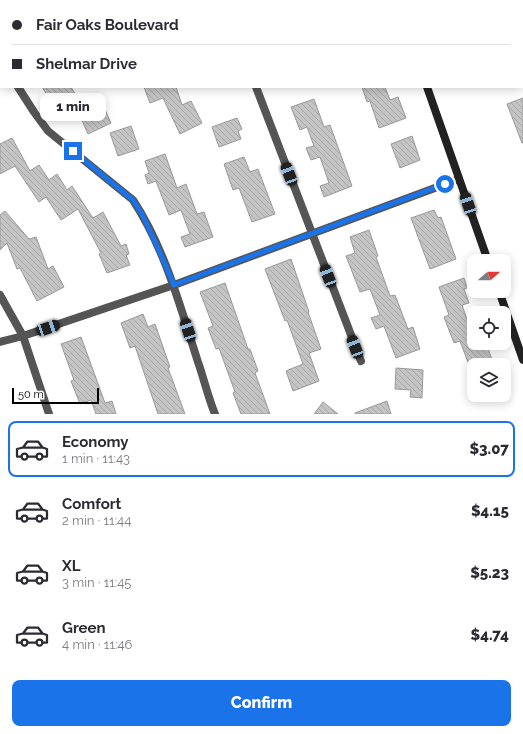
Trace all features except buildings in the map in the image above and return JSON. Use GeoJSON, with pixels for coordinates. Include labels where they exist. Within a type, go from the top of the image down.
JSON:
{"type":"FeatureCollection","features":[{"type":"Feature","properties":{"kind":"street"},"geometry":{"type":"LineString","coordinates":[[19,88],[48,131],[133,200],[142,214],[174,285],[215,414]]}},
{"type":"Feature","properties":{"kind":"street"},"geometry":{"type":"LineString","coordinates":[[256,88],[361,361]]}},
{"type":"Feature","properties":{"kind":"street"},"geometry":{"type":"LineString","coordinates":[[427,88],[486,254]]}},
{"type":"Feature","properties":{"kind":"street"},"geometry":{"type":"LineString","coordinates":[[0,342],[23,336],[174,285],[459,179]]}},
{"type":"Feature","properties":{"kind":"street"},"geometry":{"type":"LineString","coordinates":[[0,295],[23,336],[49,414]]}},
{"type":"Feature","properties":{"kind":"street"},"geometry":{"type":"LineString","coordinates":[[501,298],[523,360]]}},
{"type":"Feature","properties":{"kind":"route"},"geometry":{"type":"LineString","coordinates":[[73,151],[133,200],[142,214],[174,285],[445,184]]}}]}
